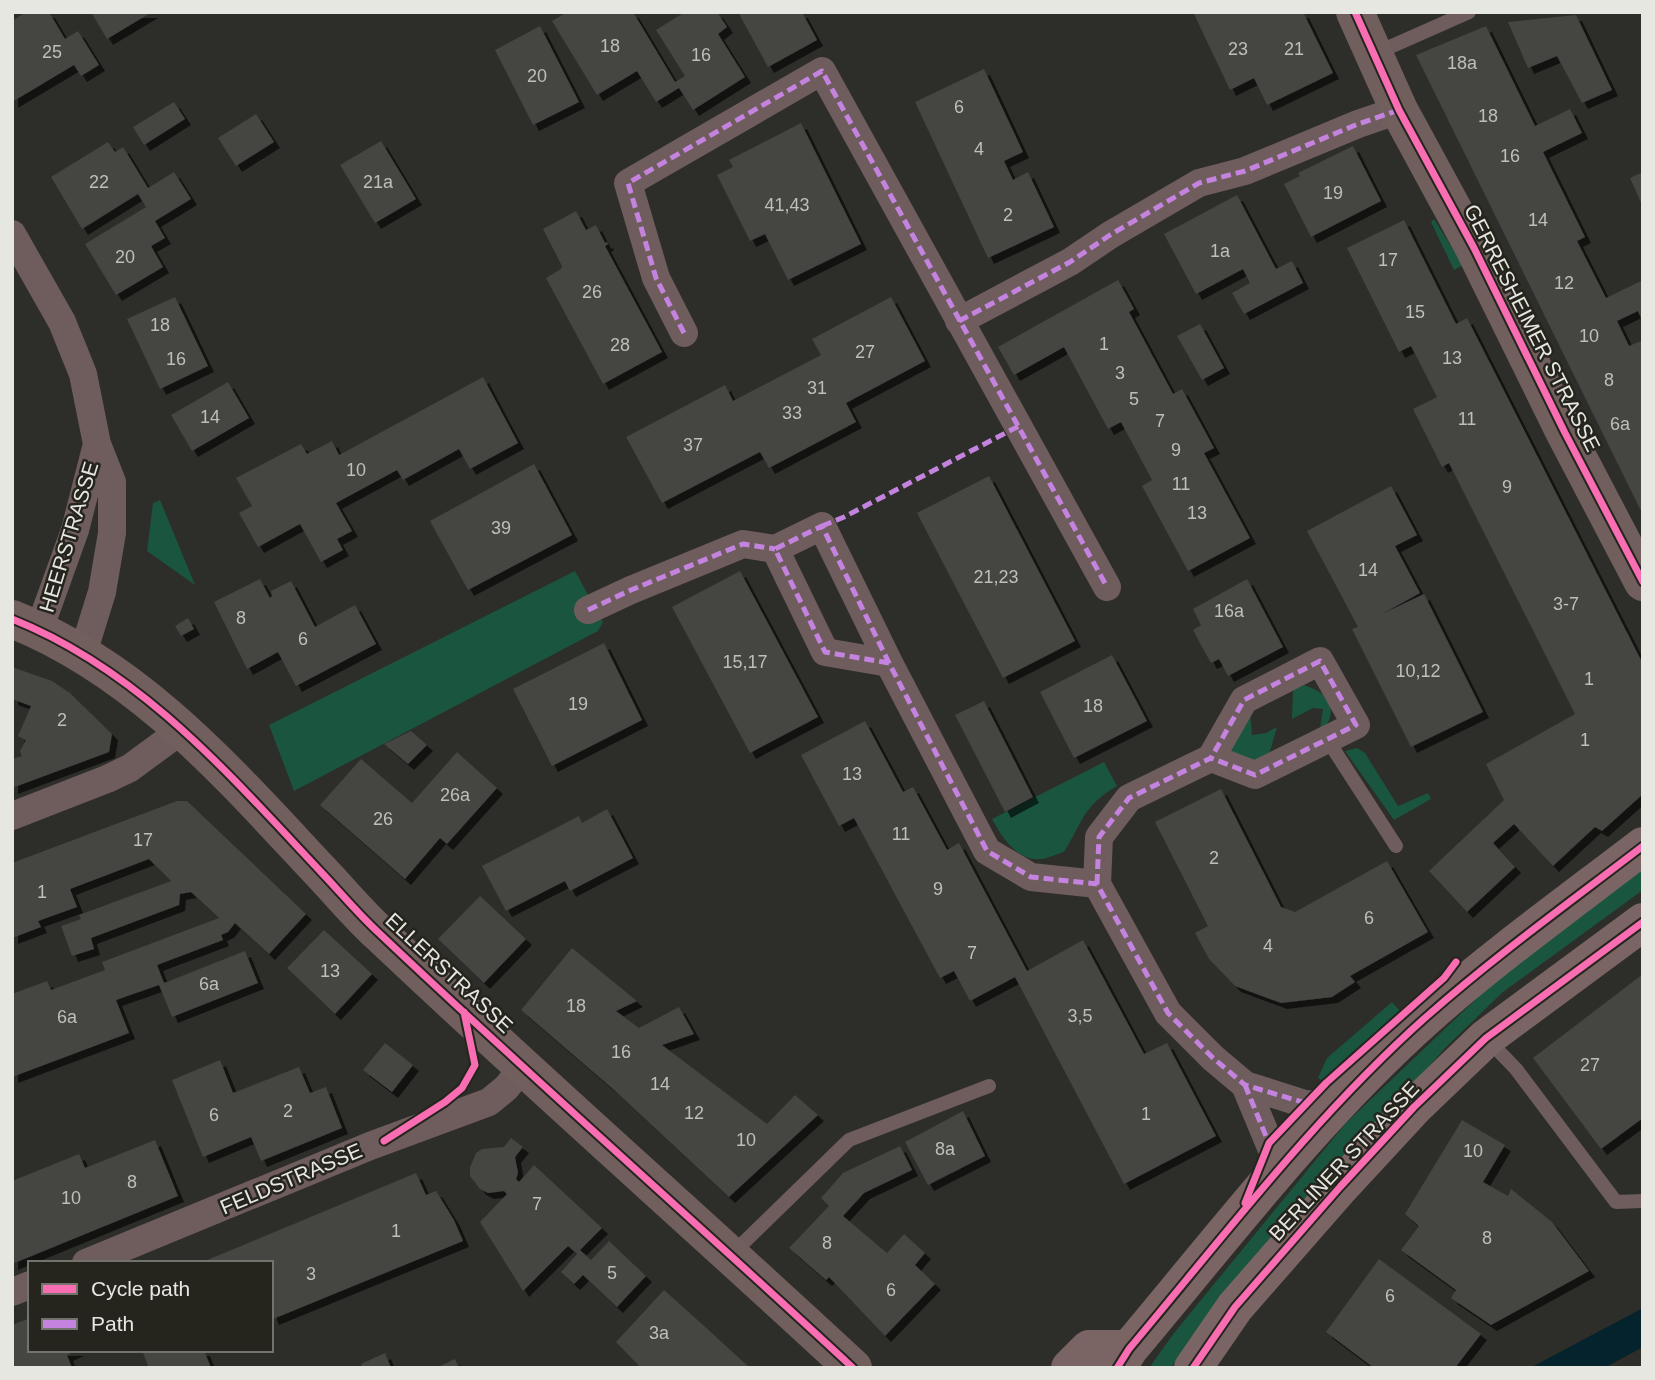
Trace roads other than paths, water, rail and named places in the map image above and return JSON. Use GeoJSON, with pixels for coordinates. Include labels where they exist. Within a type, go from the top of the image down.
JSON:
{"type":"FeatureCollection","features":[{"type":"Feature","properties":{"kind":"main road","name":"GERRESHEIMER STRASSE"},"geometry":{"type":"LineString","coordinates":[[1355,12],[1399,110],[1474,248],[1565,433],[1643,582]]}},
{"type":"Feature","properties":{"kind":"main road","name":"ELLERSTRASSE"},"geometry":{"type":"LineString","coordinates":[[26,625],[83,653],[146,698],[183,729],[379,933],[853,1368]]}},
{"type":"Feature","properties":{"kind":"main road","name":"BERLINER STRASSE"},"geometry":{"type":"LineString","coordinates":[[1123,1358],[1280,1169],[1338,1105],[1426,1018],[1487,966],[1643,846]]}},
{"type":"Feature","properties":{"kind":"main road","name":"BERLINER STRASSE"},"geometry":{"type":"LineString","coordinates":[[1193,1368],[1235,1307],[1414,1107],[1486,1038],[1643,922]]}},
{"type":"Feature","properties":{"kind":"main road"},"geometry":{"type":"LineString","coordinates":[[1070,1368],[1089,1349],[1123,1358]]}},
{"type":"Feature","properties":{"kind":"street"},"geometry":{"type":"LineString","coordinates":[[684,333],[656,278],[628,183],[822,71],[1107,587]]}},
{"type":"Feature","properties":{"kind":"street"},"geometry":{"type":"LineString","coordinates":[[959,321],[1070,262],[1110,235],[1199,183],[1245,171],[1399,110]]}},
{"type":"Feature","properties":{"kind":"street","name":"HEERSTRASSE"},"geometry":{"type":"LineString","coordinates":[[12,234],[62,322],[83,374],[97,444],[112,482],[112,533],[102,592],[83,653]]}},
{"type":"Feature","properties":{"kind":"street","name":"HEERSTRASSE"},"geometry":{"type":"LineString","coordinates":[[26,625],[75,530],[97,444]]}},
{"type":"Feature","properties":{"kind":"street"},"geometry":{"type":"LineString","coordinates":[[588,610],[743,544],[775,550],[822,527],[987,851],[1031,877],[1097,884]]}},
{"type":"Feature","properties":{"kind":"street"},"geometry":{"type":"LineString","coordinates":[[775,550],[825,652],[889,663]]}},
{"type":"Feature","properties":{"kind":"street"},"geometry":{"type":"LineString","coordinates":[[1211,758],[1255,775],[1356,725],[1320,661],[1244,700],[1211,758],[1129,798],[1099,837],[1097,884],[1168,1013],[1213,1058],[1245,1085],[1305,1104],[1338,1105]]}},
{"type":"Feature","properties":{"kind":"street"},"geometry":{"type":"LineString","coordinates":[[12,816],[131,768],[183,729]]}},
{"type":"Feature","properties":{"kind":"street","name":"FELDSTRASSE"},"geometry":{"type":"LineString","coordinates":[[91,1261],[370,1146],[489,1102],[506,1088],[524,1066]]}},
{"type":"Feature","properties":{"kind":"street"},"geometry":{"type":"LineString","coordinates":[[1245,1085],[1280,1169]]}},
{"type":"Feature","properties":{"kind":"lane"},"geometry":{"type":"LineString","coordinates":[[1374,54],[1469,12]]}},
{"type":"Feature","properties":{"kind":"lane"},"geometry":{"type":"LineString","coordinates":[[1327,739],[1396,846]]}},
{"type":"Feature","properties":{"kind":"lane"},"geometry":{"type":"LineString","coordinates":[[1486,1038],[1516,1069],[1616,1202],[1643,1200]]}},
{"type":"Feature","properties":{"kind":"lane"},"geometry":{"type":"LineString","coordinates":[[730,1256],[849,1140],[989,1086]]}},
{"type":"Feature","properties":{"kind":"water"},"geometry":{"type":"Polygon","coordinates":[[[1643,1308],[1643,1347],[1604,1368],[1530,1368],[1643,1308]]]}}]}
